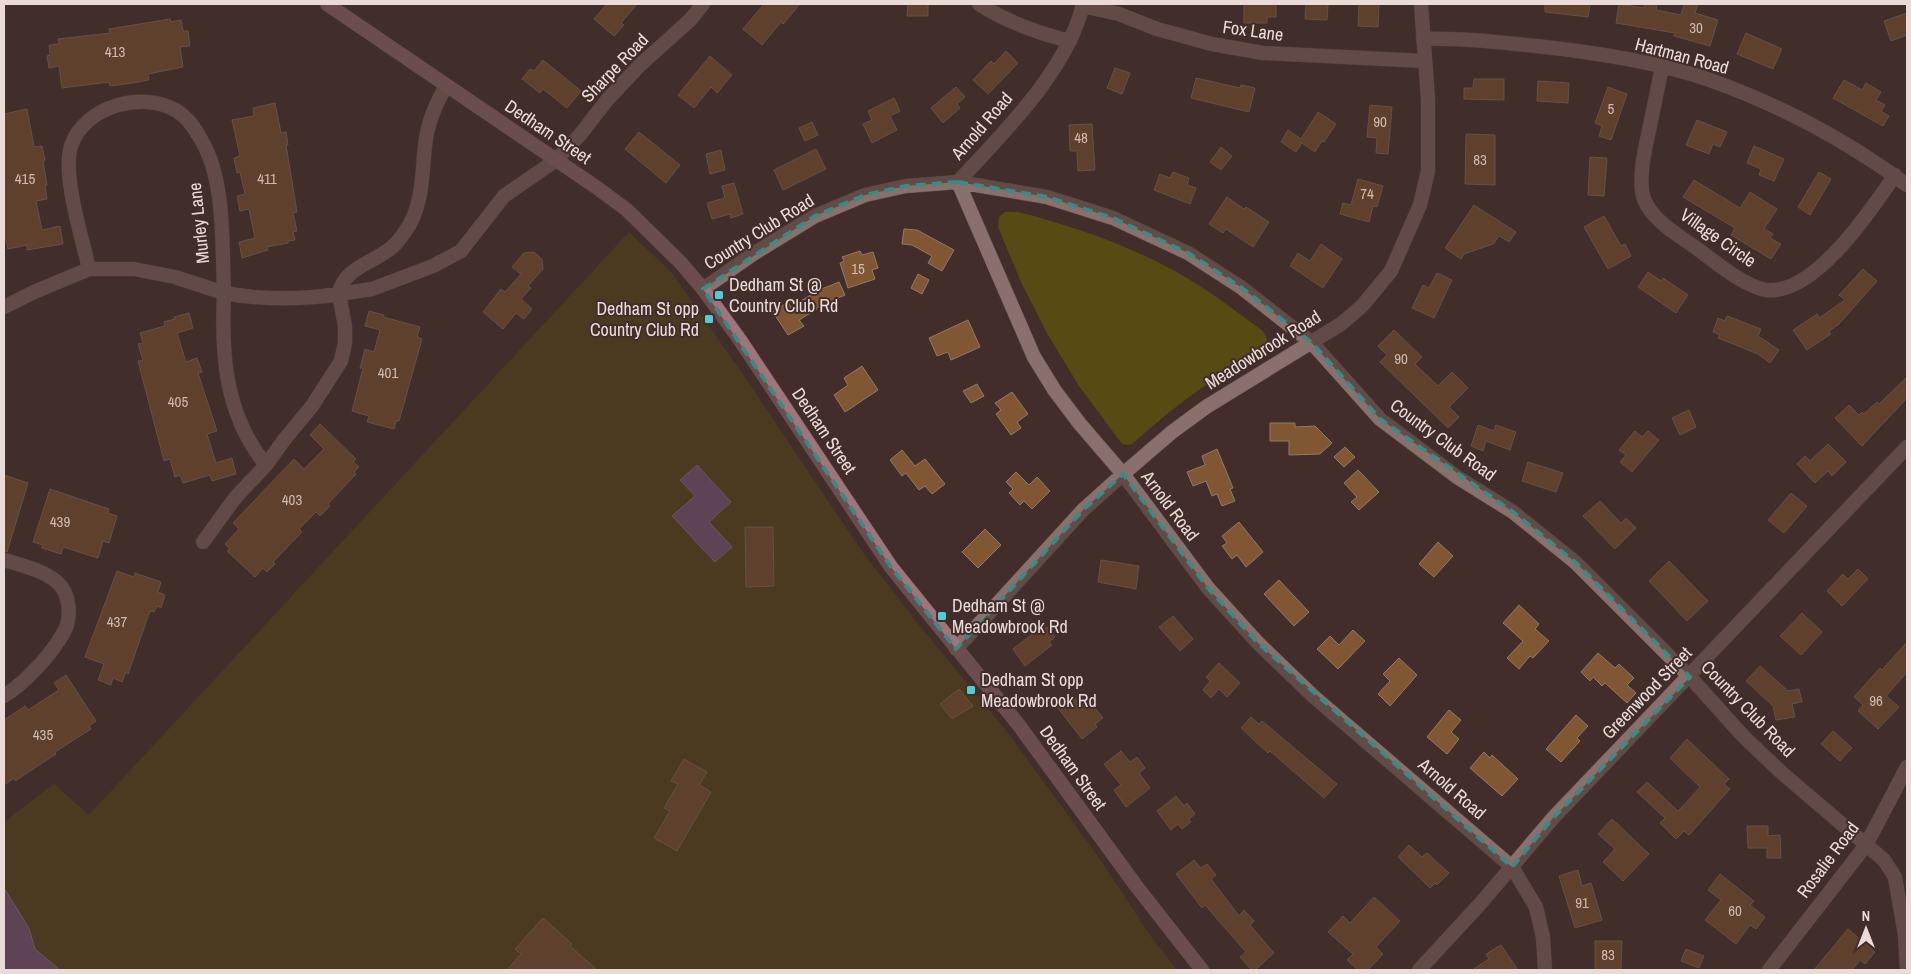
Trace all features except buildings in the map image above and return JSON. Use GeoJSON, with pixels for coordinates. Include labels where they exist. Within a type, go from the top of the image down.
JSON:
{"type":"FeatureCollection","features":[{"type":"Feature","properties":{"kind":"main road","name":"Dedham Street"},"geometry":{"type":"LineString","coordinates":[[337,6],[446,86],[627,210],[681,263],[703,289],[740,340],[891,568],[1018,724],[1137,887],[1202,970]]}},
{"type":"Feature","properties":{"kind":"street","name":"Sharpe Road"},"geometry":{"type":"LineString","coordinates":[[556,160],[580,135],[607,100],[633,72],[690,20],[703,4]]}},
{"type":"Feature","properties":{"kind":"street"},"geometry":{"type":"LineString","coordinates":[[979,4],[996,15],[1037,33],[1070,41]]}},
{"type":"Feature","properties":{"kind":"street","name":"Meadowbrook Road"},"geometry":{"type":"LineString","coordinates":[[956,649],[1083,510],[1123,474],[1172,432],[1206,408],[1340,324],[1362,306],[1391,271],[1420,205],[1428,171],[1428,99],[1421,4]]}},
{"type":"Feature","properties":{"kind":"street","name":"Arnold Road"},"geometry":{"type":"LineString","coordinates":[[1083,5],[1070,41],[1045,80],[1014,121],[958,182],[1034,357],[1055,391],[1080,424],[1123,474],[1208,588],[1258,643],[1313,696],[1512,867],[1536,907],[1543,937],[1545,970]]}},
{"type":"Feature","properties":{"kind":"street","name":"Fox Lane"},"geometry":{"type":"LineString","coordinates":[[1083,5],[1119,14],[1157,29],[1212,44],[1263,53],[1424,61]]}},
{"type":"Feature","properties":{"kind":"street","name":"Hartman Road"},"geometry":{"type":"LineString","coordinates":[[1423,39],[1478,40],[1588,52],[1705,79],[1783,110],[1845,144],[1907,185]]}},
{"type":"Feature","properties":{"kind":"street","name":"Village Circle"},"geometry":{"type":"LineString","coordinates":[[1662,68],[1642,171],[1642,192],[1647,207],[1684,240],[1748,283],[1766,290],[1781,290],[1802,280],[1826,261],[1861,224],[1895,176]]}},
{"type":"Feature","properties":{"kind":"street"},"geometry":{"type":"LineString","coordinates":[[203,542],[235,498],[266,464],[312,406],[341,361],[345,343],[345,326],[339,294],[340,285],[351,272],[392,247],[409,225],[419,202],[423,179],[425,145],[434,107],[446,86]]}},
{"type":"Feature","properties":{"kind":"street","name":"Murley Lane"},"geometry":{"type":"LineString","coordinates":[[89,269],[71,187],[68,162],[72,144],[81,127],[96,115],[116,105],[134,101],[157,102],[177,111],[191,123],[206,148],[219,202],[224,293],[224,351],[229,385],[240,424],[258,455],[266,464]]}},
{"type":"Feature","properties":{"kind":"street","name":"Murley Lane"},"geometry":{"type":"LineString","coordinates":[[4,307],[89,269],[134,269],[174,277],[224,293],[250,298],[280,300],[313,298],[372,289],[433,266],[461,251],[504,196],[556,160]]}},
{"type":"Feature","properties":{"kind":"street","name":"Country Club Road"},"geometry":{"type":"LineString","coordinates":[[703,289],[753,254],[824,212],[865,195],[906,186],[958,182],[1047,197],[1113,218],[1188,253],[1242,288],[1312,343],[1380,419],[1457,477],[1514,512],[1576,562],[1690,677],[1744,737],[1884,860],[1895,877],[1905,935],[1907,970]]}},
{"type":"Feature","properties":{"kind":"street","name":"Greenwood Street"},"geometry":{"type":"LineString","coordinates":[[1419,970],[1512,867],[1552,818],[1690,677],[1907,447]]}},
{"type":"Feature","properties":{"kind":"street"},"geometry":{"type":"LineString","coordinates":[[4,560],[42,573],[58,582],[65,593],[69,612],[64,631],[44,659],[18,687],[4,696]]}},
{"type":"Feature","properties":{"kind":"street","name":"Rosalie Road"},"geometry":{"type":"LineString","coordinates":[[1769,970],[1866,845],[1907,767]]}},
{"type":"Feature","properties":{"kind":"highlighted area"},"geometry":{"type":"Polygon","coordinates":[[[958,182],[1047,197],[1113,218],[1188,253],[1242,288],[1312,343],[1380,419],[1513,512],[1575,562],[1690,677],[1553,818],[1512,867],[1258,643],[1208,588],[1123,474],[1083,510],[956,649],[891,567],[703,289],[815,216],[865,195],[906,186],[958,182]]]}},
{"type":"Feature","properties":{"kind":"shaded area"},"geometry":{"type":"Polygon","coordinates":[[[1005,212],[1023,213],[1071,227],[1122,246],[1171,269],[1197,284],[1263,331],[1267,339],[1267,345],[1262,352],[1210,382],[1132,444],[1122,444],[1079,386],[1048,335],[1021,282],[998,227],[999,217],[1005,212]]]}},
{"type":"Feature","properties":{"kind":"shaded area"},"geometry":{"type":"Polygon","coordinates":[[[629,232],[672,273],[751,386],[861,550],[919,625],[1008,733],[1097,855],[1152,938],[1177,970],[4,970],[4,822],[54,784],[89,815],[629,232]]]}},
{"type":"Feature","properties":{"kind":"shaded area"},"geometry":{"type":"Polygon","coordinates":[[[697,465],[731,502],[709,522],[732,547],[715,562],[672,516],[695,496],[680,480],[697,465]]]}},
{"type":"Feature","properties":{"kind":"shaded area"},"geometry":{"type":"Polygon","coordinates":[[[4,888],[29,928],[35,949],[60,970],[4,970],[4,888]]]}},
{"type":"Feature","properties":{"kind":"place","name":"Dedham St @ Country Club Rd"},"geometry":{"type":"Point","coordinates":[719,295]}},
{"type":"Feature","properties":{"kind":"place","name":"Dedham St opp Country Club Rd"},"geometry":{"type":"Point","coordinates":[709,319]}},
{"type":"Feature","properties":{"kind":"place","name":"Dedham St @ Meadowbrook Rd"},"geometry":{"type":"Point","coordinates":[942,616]}},
{"type":"Feature","properties":{"kind":"place","name":"Dedham St opp Meadowbrook Rd"},"geometry":{"type":"Point","coordinates":[971,690]}}]}
